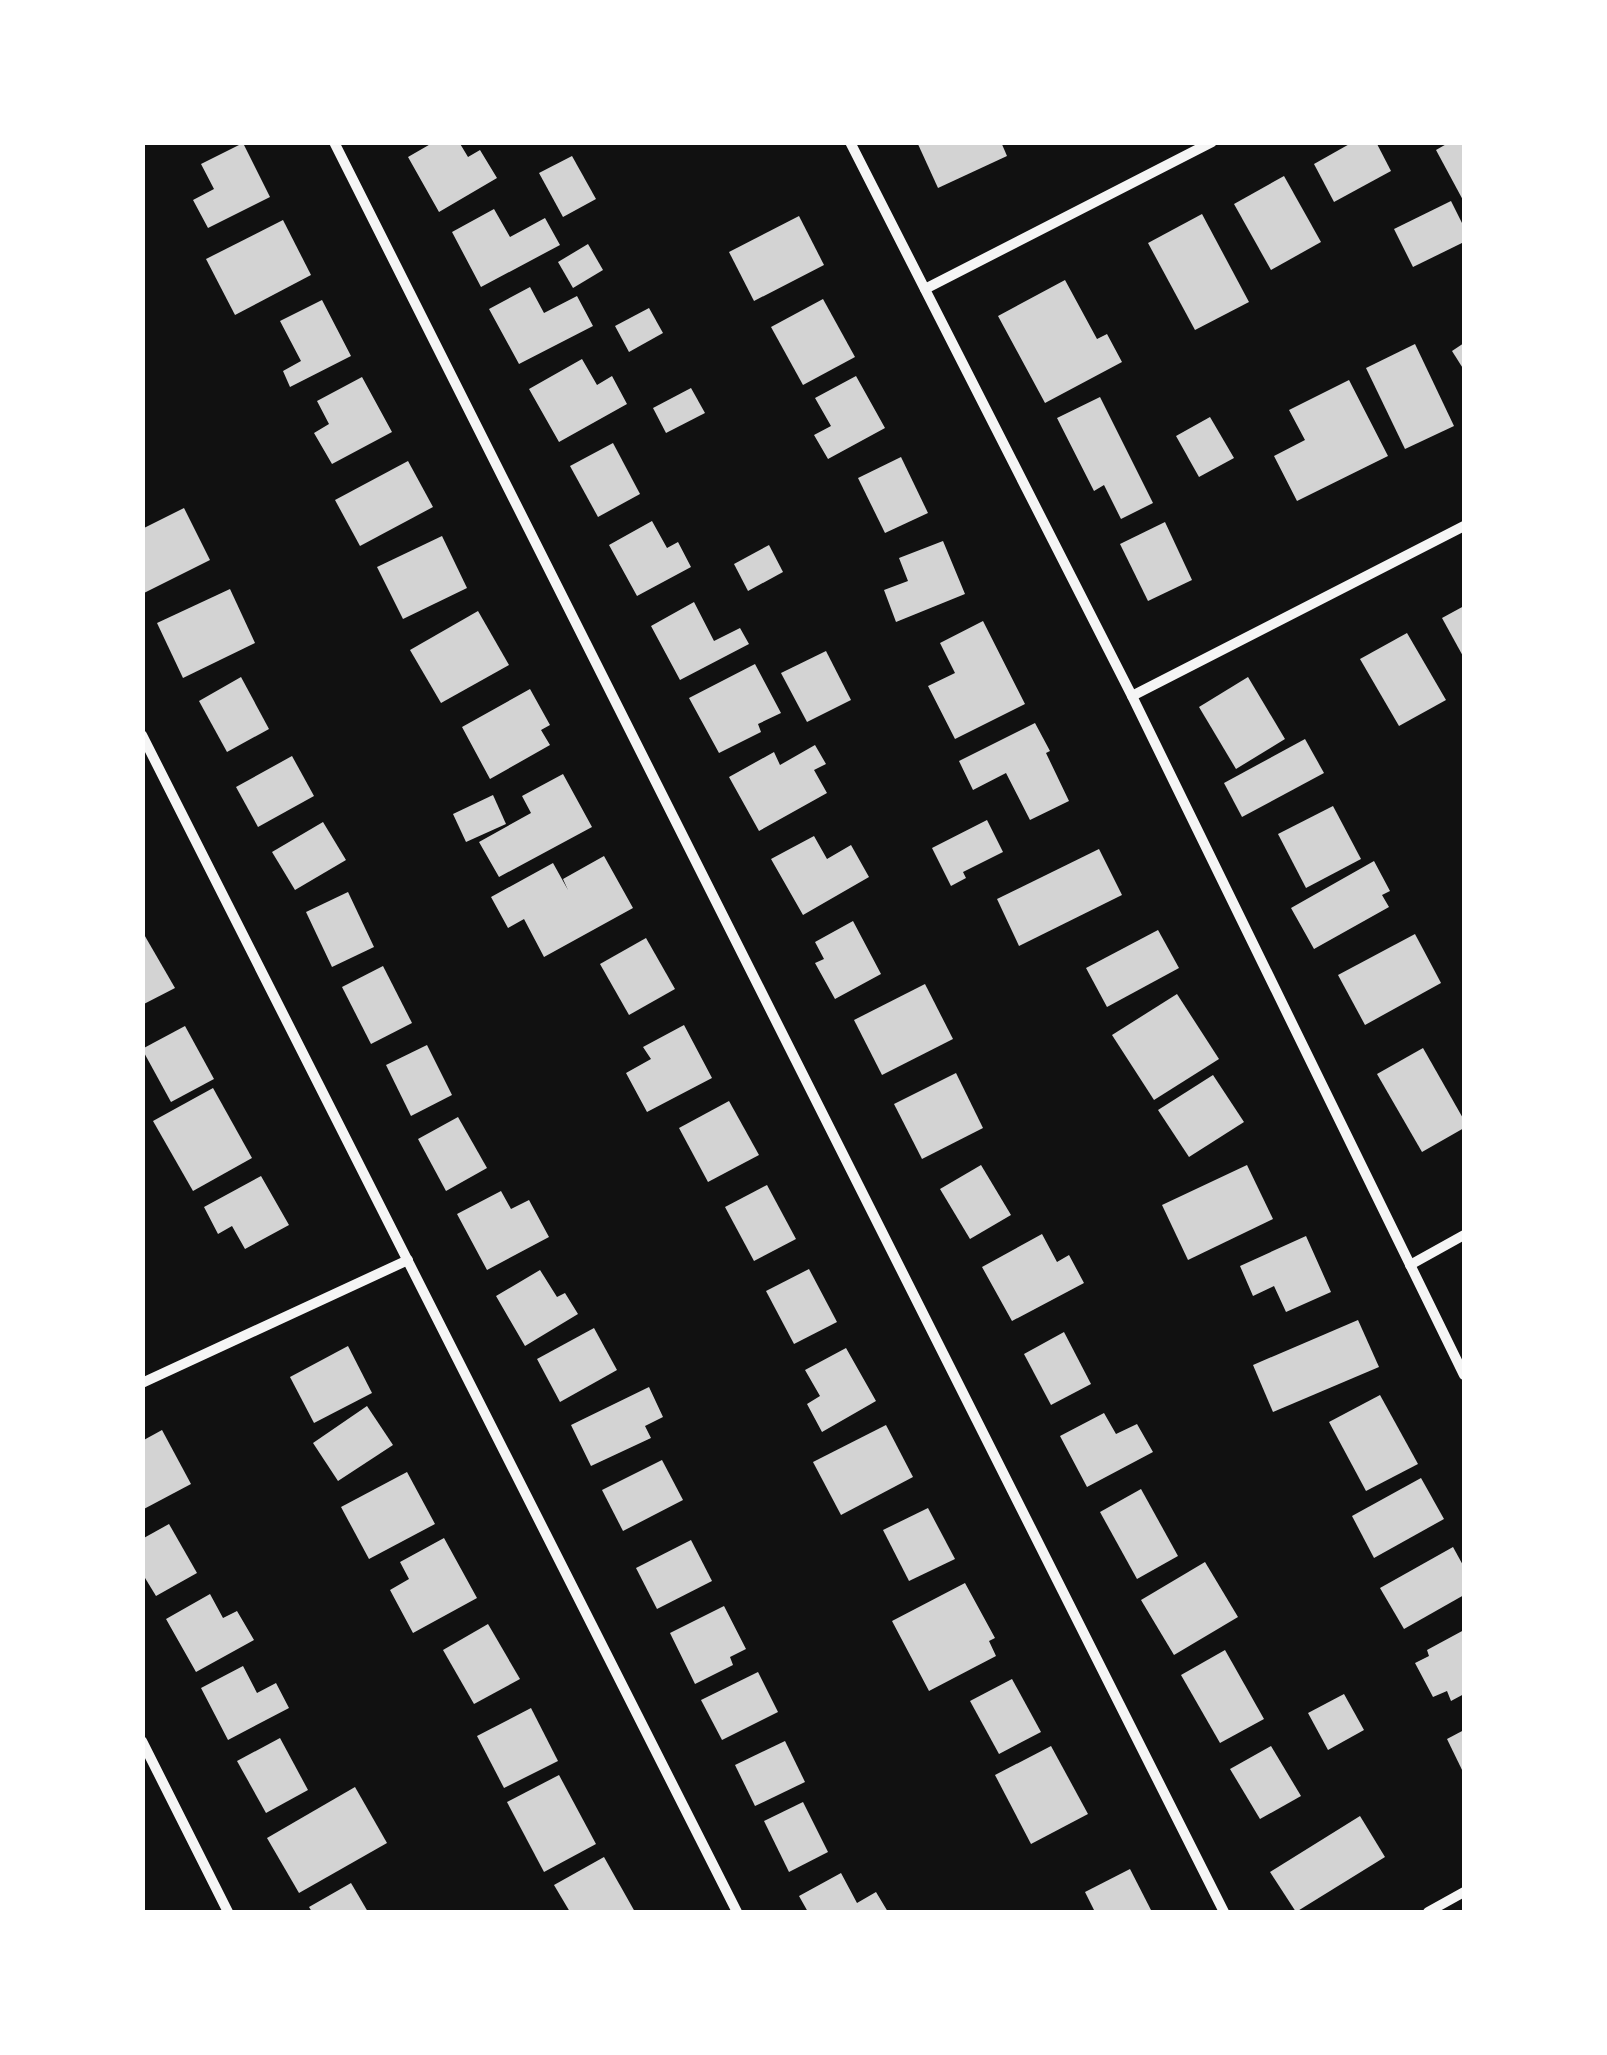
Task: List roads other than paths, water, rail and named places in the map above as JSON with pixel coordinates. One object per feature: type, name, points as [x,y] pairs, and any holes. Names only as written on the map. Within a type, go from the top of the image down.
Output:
[{"type":"street","points":[[334,142],[1224,1912]]},
{"type":"street","points":[[850,142],[1132,696],[1464,1375]]},
{"type":"street","points":[[925,289],[1212,142]]},
{"type":"street","points":[[1132,696],[1464,526]]},
{"type":"street","points":[[142,735],[737,1912]]},
{"type":"street","points":[[1410,1266],[1464,1235]]},
{"type":"street","points":[[142,1383],[408,1260]]},
{"type":"street","points":[[142,1742],[228,1912]]},
{"type":"street","points":[[1428,1912],[1464,1892]]}]
